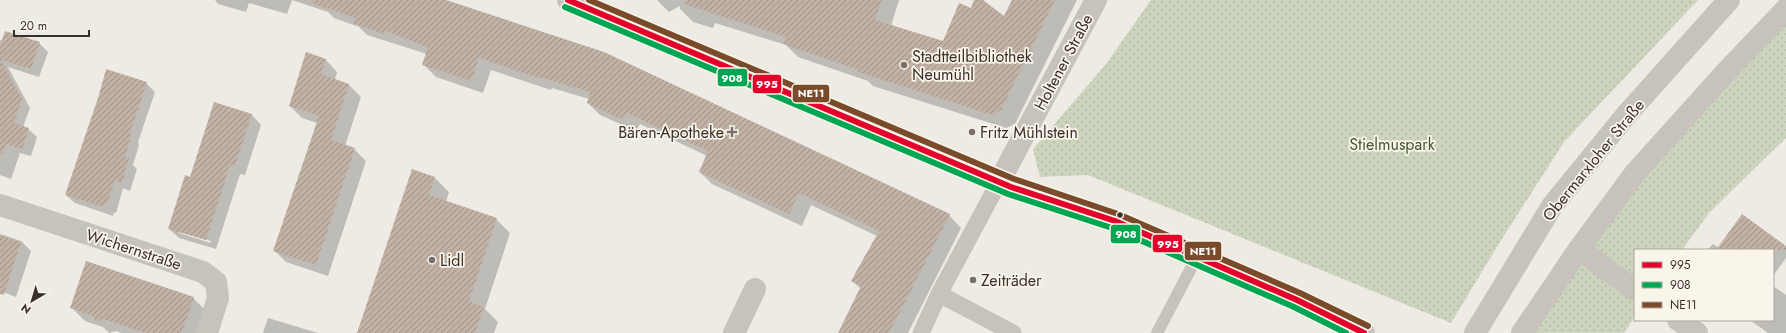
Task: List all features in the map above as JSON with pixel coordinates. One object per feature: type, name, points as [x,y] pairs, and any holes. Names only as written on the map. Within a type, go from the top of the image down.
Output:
[{"type":"street","points":[[569,0],[999,182],[1115,221],[1296,300],[1364,333]]},
{"type":"street","name":"Holtener Straße","points":[[921,333],[939,294],[1096,0]]},
{"type":"street","name":"Obermarxloher Straße","points":[[1475,333],[1552,206],[1628,114],[1729,0]]},
{"type":"street","points":[[1522,333],[1579,249],[1635,173],[1725,72],[1786,9]]},
{"type":"street","name":"Wichernstraße","points":[[0,205],[202,272],[216,282],[218,298],[207,333]]},
{"type":"street","points":[[1579,249],[1634,289]]},
{"type":"street","points":[[734,333],[755,289]]},
{"type":"street","points":[[939,294],[1013,333]]},
{"type":"street","points":[[1679,321],[1697,333]]},
{"type":"lane","points":[[1157,333],[1197,257]]},
{"type":"green space","name":"Stielmuspark","points":[[1151,0],[1698,0],[1564,142],[1498,245],[1451,323],[1088,175],[1040,177],[1033,149],[1106,64]]},
{"type":"green space","points":[[1786,16],[1786,138],[1709,213],[1683,249],[1634,249],[1634,318],[1624,333],[1527,333],[1637,174]]},
{"type":"building","points":[[312,0],[446,0],[604,52],[950,214],[889,333],[838,333],[861,286],[851,281],[879,231],[799,193],[789,214],[699,172],[708,151],[627,113],[623,120],[587,103],[590,92],[539,78],[479,58],[471,81],[422,65],[428,47],[385,31],[384,34],[353,23],[355,18],[311,3]]},
{"type":"building","points":[[685,0],[882,0],[875,20],[943,41],[959,3],[971,8],[974,0],[983,0],[1004,16],[1012,0],[1055,0],[1001,110],[992,115],[858,72],[859,70],[783,44],[786,37],[684,4]]},
{"type":"building","points":[[5,31],[40,42],[31,69],[1,60],[22,99],[14,123],[29,128],[22,149],[6,144],[3,154],[0,153],[0,46]]},
{"type":"building","points":[[306,52],[326,59],[321,74],[349,84],[331,140],[355,148],[316,265],[273,251],[319,116],[289,106]]},
{"type":"building","points":[[106,69],[147,82],[130,133],[131,136],[125,158],[129,159],[122,183],[115,180],[107,204],[105,204],[104,207],[65,195],[99,95]]},
{"type":"building","points":[[214,102],[252,114],[235,166],[230,165],[206,240],[168,229],[185,175],[190,177]]},
{"type":"building","name":"Lidl","points":[[412,169],[435,177],[429,195],[497,218],[469,301],[484,307],[475,333],[357,333]]},
{"type":"building","points":[[1742,214],[1786,246],[1786,250],[1717,249]]},
{"type":"building","points":[[0,235],[21,242],[4,295],[0,294]]},
{"type":"building","points":[[86,261],[194,297],[182,333],[146,333],[103,319],[96,322],[93,316],[70,308]]},
{"type":"transit line","name":"995","points":[[568,0],[1011,187],[1115,221],[1297,300],[1364,333]]},
{"type":"transit line","name":"NE11","points":[[589,0],[1014,179],[1118,214],[1300,293],[1368,326]]},
{"type":"transit line","name":"908","points":[[565,7],[1008,194],[1112,228],[1294,307],[1346,333]]},
{"type":"place","name":"Stadtteilbibliothek Neumühl","points":[[904,65]]},
{"type":"place","name":"Bären-Apotheke","points":[[732,132]]},
{"type":"place","name":"Fritz Mühlstein","points":[[972,132]]},
{"type":"place","name":"Lidl","points":[[432,260]]},
{"type":"place","name":"Zeiträder","points":[[973,280]]}]
